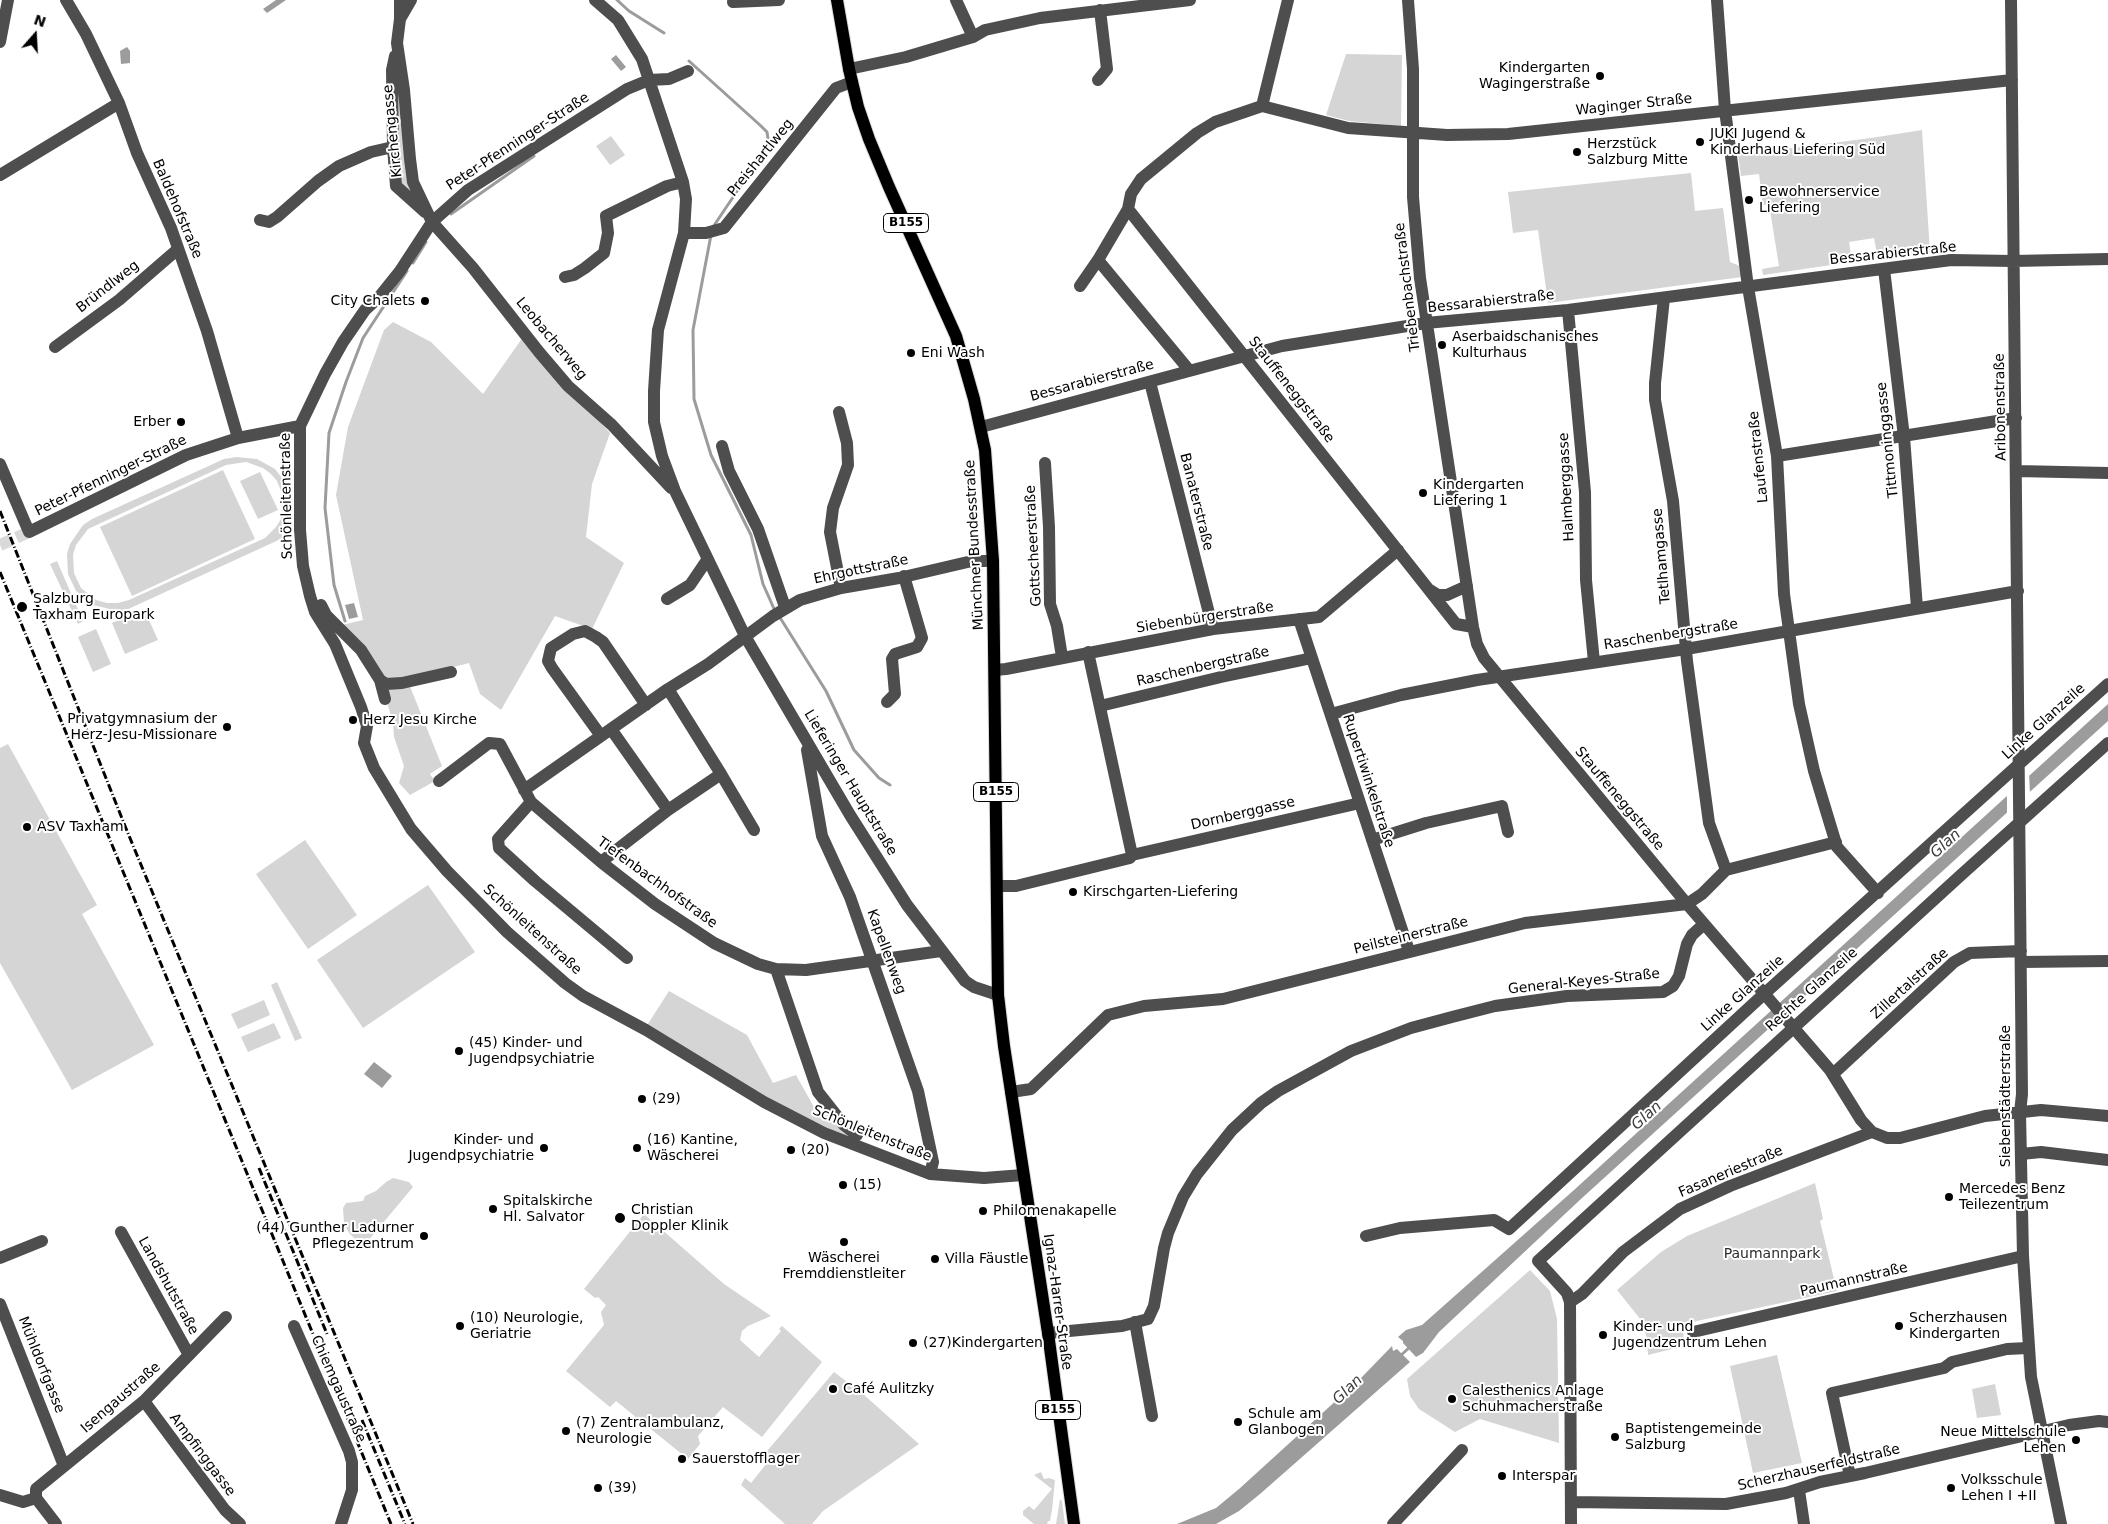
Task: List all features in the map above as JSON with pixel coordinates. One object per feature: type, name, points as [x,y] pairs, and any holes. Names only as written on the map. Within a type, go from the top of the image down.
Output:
[{"type":"main road","name":"Münchner Bundesstraße","points":[[838,0],[849,69],[869,139],[946,312],[965,363],[985,450],[993,561],[998,995]]},
{"type":"main road","name":"Ignaz-Harrer-Straße","points":[[998,995],[1074,1524]]},
{"type":"street","points":[[0,42],[8,0]]},
{"type":"street","name":"Baldehofstraße","points":[[66,0],[86,34],[119,103],[137,153],[171,228],[207,331],[238,438]]},
{"type":"street","name":"Kirchengasse","points":[[400,0],[400,19],[392,70],[393,147],[396,186],[430,218]]},
{"type":"street","name":"Kirchengasse","points":[[400,19],[411,0]]},
{"type":"street","name":"Lieferinger Hauptstraße","points":[[595,0],[618,20],[642,59],[683,182],[686,199],[684,233],[658,330],[654,392],[654,422],[662,456],[675,491],[745,636],[850,815],[902,896],[965,981],[974,987],[998,995]]},
{"type":"street","points":[[733,2],[778,0]]},
{"type":"street","points":[[956,0],[973,37]]},
{"type":"street","points":[[849,69],[906,56],[973,37],[985,30],[1040,18],[1190,0]]},
{"type":"street","points":[[1080,286],[1098,260],[1128,209],[1131,194],[1141,179],[1197,133],[1215,122],[1262,106],[1288,0]]},
{"type":"street","name":"Triebenbachstraße","points":[[1408,0],[1413,69],[1413,197],[1420,278],[1473,627]]},
{"type":"street","name":"Laufenstraße","points":[[1717,0],[1724,110],[1748,287],[1777,456],[1784,594],[1799,704],[1814,771],[1837,847],[1878,893]]},
{"type":"street","name":"Aribonenstraße","points":[[2011,0],[2020,818]]},
{"type":"street","points":[[1098,80],[1107,69],[1100,10]]},
{"type":"street","name":"Kirchengasse","points":[[397,43],[413,182],[430,218]]},
{"type":"street","name":"Peter-Pfenninger-Straße","points":[[0,464],[29,532],[167,464],[207,448],[238,438],[300,426],[344,342],[365,310],[380,296],[400,271],[430,218],[468,190],[627,89],[649,80],[669,79],[688,71]]},
{"type":"street","name":"Waginger Straße","points":[[1262,106],[1348,128],[1447,135],[1508,134],[2012,80]]},
{"type":"street","name":"Preishartlweg","points":[[684,233],[711,232],[724,228],[836,88],[852,82]]},
{"type":"street","points":[[0,175],[119,103]]},
{"type":"street","name":"Kirchengasse","points":[[260,220],[269,222],[277,217],[318,181],[339,166],[371,152],[393,147]]},
{"type":"street","points":[[565,276],[574,275],[604,253],[608,233],[606,216],[667,186],[683,182]]},
{"type":"street","name":"Stauffeneggstraße","points":[[1128,209],[1456,624],[1473,627],[1484,658],[1499,678],[1687,904],[1794,1027]]},
{"type":"street","name":"Leobacherweg","points":[[430,218],[568,386],[612,425],[675,491]]},
{"type":"street","name":"Bründlweg","points":[[55,347],[119,300],[178,249]]},
{"type":"street","name":"Bessarabierstraße","points":[[981,427],[1282,346],[1426,324],[1568,310],[1952,260],[2014,262],[2108,259]]},
{"type":"street","points":[[1098,260],[1189,370]]},
{"type":"street","name":"Tittmoninggasse","points":[[1884,269],[1904,437],[1917,608]]},
{"type":"street","name":"Tetlhamgasse","points":[[1664,298],[1655,383],[1656,400],[1673,501],[1686,649],[1709,823],[1726,870]]},
{"type":"street","name":"Halmberggasse","points":[[1568,310],[1585,492],[1586,580],[1594,662]]},
{"type":"street","name":"Banaterstraße","points":[[1150,382],[1213,629]]},
{"type":"street","points":[[840,412],[847,444],[848,464],[833,508],[830,532],[841,588]]},
{"type":"street","points":[[1777,456],[2016,418]]},
{"type":"street","name":"Schönleitenstraße","points":[[300,426],[300,530],[303,566],[314,612],[335,644],[365,720],[367,726],[364,744],[374,768],[411,829],[447,871],[507,932],[564,983],[583,996],[646,1030],[764,1102],[824,1133],[930,1174],[984,1178],[1023,1175]]},
{"type":"street","points":[[722,446],[729,471],[758,529],[780,611]]},
{"type":"street","name":"Gottscheerstraße","points":[[1045,463],[1049,526],[1050,604],[1057,626],[1062,657]]},
{"type":"street","points":[[2016,471],[2108,473]]},
{"type":"street","name":"Siebenbürgerstraße","points":[[994,670],[1213,629],[1319,617],[1398,550]]},
{"type":"street","points":[[667,599],[690,585],[707,560]]},
{"type":"street","name":"Ehrgottstraße","points":[[524,790],[668,689],[708,664],[780,611],[812,595],[972,562],[993,561]]},
{"type":"street","name":"Schönleitenstraße","points":[[303,566],[326,616],[361,650],[380,680],[385,699]]},
{"type":"street","points":[[887,702],[896,694],[892,659],[895,654],[905,652],[919,645],[922,636],[902,577]]},
{"type":"street","points":[[1430,590],[1438,595],[1447,595],[1467,586]]},
{"type":"street","name":"Raschenbergstraße","points":[[1330,714],[1420,691],[1789,632],[1917,608],[2018,592]]},
{"type":"street","name":"Rupertiwinkelstraße","points":[[1299,619],[1409,951]]},
{"type":"street","points":[[646,705],[603,642],[596,636],[585,631],[573,634],[551,648],[548,661],[668,810]]},
{"type":"street","points":[[1088,652],[1132,855]]},
{"type":"street","name":"Raschenbergstraße","points":[[1100,706],[1221,677],[1312,658]]},
{"type":"street","points":[[380,680],[391,684],[451,672]]},
{"type":"street","name":"Linke Glanzeile","points":[[1366,1236],[1400,1228],[1494,1220],[1509,1229],[1767,997],[1878,893],[2019,768],[2108,684]]},
{"type":"street","points":[[668,689],[754,830]]},
{"type":"street","name":"Kapellenweg","points":[[806,742],[822,836],[850,897],[918,1091],[933,1162],[930,1174]]},
{"type":"street","name":"Tiefenbachhofstraße","points":[[439,781],[489,743],[500,744],[531,802],[601,862],[655,904],[714,943],[750,961],[776,969],[806,970],[873,959],[941,951]]},
{"type":"street","name":"Rechte Glanzeile","points":[[1570,1302],[1567,1293],[1538,1261],[2020,818],[2108,743]]},
{"type":"street","points":[[601,862],[668,810],[721,774]]},
{"type":"street","points":[[531,802],[498,840],[498,848],[627,958]]},
{"type":"street","name":"Dornberggasse","points":[[997,886],[1016,886],[1130,858],[1132,855],[1360,803]]},
{"type":"street","points":[[1372,840],[1426,823],[1502,806],[1508,832]]},
{"type":"street","name":"Siebenstädterstraße","points":[[2020,818],[2022,1094],[2020,1113],[2023,1256],[2028,1348],[2041,1432],[2061,1524]]},
{"type":"street","points":[[1687,904],[1702,894],[1726,870],[1836,842]]},
{"type":"street","name":"Peilsteinerstraße","points":[[1011,1092],[1031,1089],[1102,1021],[1144,1006],[1223,999],[1525,923],[1687,904]]},
{"type":"street","name":"General-Keyes-Straße","points":[[1048,1333],[1122,1326],[1148,1319],[1154,1306],[1164,1248],[1183,1197],[1197,1174],[1232,1130],[1273,1094],[1351,1052],[1420,1025],[1494,1006],[1567,996],[1663,992],[1673,986],[1679,976],[1687,944],[1692,935],[1704,924]]},
{"type":"street","name":"Zillertalstraße","points":[[1833,1074],[1954,962],[1970,953],[2108,961]]},
{"type":"street","points":[[776,969],[818,1092],[844,1126],[857,1135]]},
{"type":"street","points":[[1794,1027],[1833,1074],[1861,1120],[1872,1132],[1887,1138],[1900,1138],[1985,1116],[2041,1110],[2108,1116]]},
{"type":"street","name":"Fasaneriestraße","points":[[1570,1302],[1582,1294],[1623,1252],[1680,1209],[1730,1186],[1872,1132]]},
{"type":"street","points":[[2021,1154],[2041,1152],[2108,1160]]},
{"type":"street","name":"Landshutstraße","points":[[121,1232],[189,1356]]},
{"type":"street","points":[[0,1258],[42,1240]]},
{"type":"street","name":"Paumannstraße","points":[[1693,1332],[2023,1256]]},
{"type":"street","points":[[1570,1302],[1571,1524]]},
{"type":"street","name":"Mühldorfgasse","points":[[0,1304],[64,1466]]},
{"type":"street","name":"Isengaustraße","points":[[36,1498],[36,1489],[144,1402],[226,1317]]},
{"type":"street","points":[[1135,1322],[1152,1416]]},
{"type":"street","name":"Chiemgaustraße","points":[[294,1326],[349,1450],[352,1462],[352,1490],[341,1524]]},
{"type":"street","points":[[1850,1476],[1832,1393],[1944,1368],[1952,1362],[2007,1349],[2028,1348]]},
{"type":"street","name":"Ampfinggasse","points":[[144,1402],[225,1510],[240,1524]]},
{"type":"street","name":"Scherzhauserfeldstraße","points":[[1571,1502],[1726,1504],[1799,1490],[1820,1482],[2085,1422],[2108,1422]]},
{"type":"street","points":[[1393,1524],[1462,1450]]},
{"type":"street","points":[[1799,1490],[1804,1524]]},
{"type":"street","points":[[0,1495],[23,1502],[36,1498],[56,1524]]},
{"type":"green space","points":[[1346,54],[1402,55],[1401,126],[1349,121],[1326,115]]},
{"type":"green space","points":[[399,87],[421,207],[401,184],[398,161]]},
{"type":"green space","points":[[1922,130],[1930,252],[1878,259],[1874,238],[1849,242],[1852,262],[1763,275],[1762,269],[1779,266],[1769,204],[1763,205],[1759,174],[1741,176],[1738,155]]},
{"type":"green space","points":[[611,136],[625,155],[610,165],[596,146]]},
{"type":"green space","points":[[1691,173],[1695,211],[1723,208],[1730,262],[1740,266],[1742,277],[1548,303],[1538,230],[1513,233],[1508,192]]},
{"type":"green space","points":[[393,322],[431,342],[483,394],[523,337],[610,433],[592,484],[586,537],[624,563],[592,629],[555,616],[501,710],[480,694],[469,663],[407,679],[442,766],[430,774],[435,781],[410,795],[399,783],[404,766],[394,737],[393,723],[386,699],[342,625],[363,620],[336,495],[348,427],[384,330]]},
{"type":"green space","points":[[236,457],[257,459],[275,469],[282,478],[286,486],[289,504],[286,521],[280,531],[283,538],[113,616],[110,609],[93,605],[76,591],[68,574],[67,554],[70,544],[83,525],[92,519],[224,459]],"holes":[[[246,462],[263,468],[277,481],[283,496],[281,519],[265,538],[129,600],[118,603],[96,600],[81,588],[74,573],[73,555],[76,545],[88,529],[226,465]]]},
{"type":"green space","points":[[223,470],[255,539],[132,596],[100,527]]},
{"type":"green space","points":[[260,472],[278,510],[258,519],[240,481]]},
{"type":"green space","points":[[57,561],[83,621],[78,624],[50,564]]},
{"type":"green space","points":[[144,609],[158,640],[125,654],[112,623]]},
{"type":"green space","points":[[96,629],[111,664],[93,672],[78,637]]},
{"type":"green space","points":[[8,744],[97,905],[82,914],[154,1045],[72,1090],[0,963],[0,748]]},
{"type":"green space","points":[[305,840],[357,915],[308,949],[256,874]]},
{"type":"green space","points":[[428,885],[475,952],[363,1028],[317,960]]},
{"type":"green space","points":[[277,982],[302,1038],[295,1041],[271,985]]},
{"type":"green space","points":[[669,991],[747,1035],[773,1083],[796,1075],[819,1116],[831,1115],[861,1145],[811,1123],[646,1027]]},
{"type":"green space","points":[[264,1000],[270,1015],[238,1029],[231,1014]]},
{"type":"green space","points":[[274,1023],[281,1038],[248,1052],[241,1037]]},
{"type":"green space","points":[[393,1178],[409,1182],[413,1187],[367,1242],[357,1241],[349,1233],[344,1223],[343,1208],[346,1203],[363,1201],[365,1196],[376,1191]]},
{"type":"green space","name":"Paumannpark","points":[[1815,1183],[1823,1219],[1820,1221],[1837,1291],[1683,1324],[1684,1346],[1648,1355],[1647,1338],[1641,1320],[1617,1290],[1661,1252],[1687,1236]]},
{"type":"green space","points":[[644,1214],[724,1284],[771,1316],[748,1326],[742,1331],[740,1340],[759,1357],[781,1331],[779,1329],[782,1326],[822,1362],[762,1437],[723,1407],[698,1436],[700,1444],[688,1459],[616,1401],[610,1407],[566,1371],[604,1325],[601,1312],[606,1305],[598,1297],[595,1298],[584,1289]]},
{"type":"green space","points":[[1530,1270],[1550,1291],[1557,1319],[1559,1443],[1480,1419],[1455,1432],[1419,1409],[1410,1396],[1407,1379]]},
{"type":"green space","points":[[1777,1355],[1802,1463],[1753,1473],[1730,1366]]},
{"type":"green space","points":[[834,1372],[863,1394],[919,1444],[823,1511],[812,1524],[785,1524],[741,1485],[745,1478],[751,1483],[767,1463],[762,1457]]},
{"type":"green space","points":[[1995,1384],[2001,1415],[1977,1418],[1972,1389]]},
{"type":"green space","points":[[1041,1472],[1044,1479],[1055,1480],[1052,1510],[1050,1521],[1047,1524],[1034,1524],[1023,1515],[1023,1511],[1029,1506],[1034,1510],[1052,1489],[1034,1475]]},
{"type":"green space","points":[[1060,1499],[1062,1501],[1065,1524],[1056,1524]]},
{"type":"water","points":[[276,0],[286,0],[267,13],[263,9]]},
{"type":"water","points":[[127,47],[130,51],[130,63],[121,64],[120,51]]},
{"type":"water","points":[[616,55],[626,67],[621,71],[611,59]]},
{"type":"water","points":[[354,603],[358,617],[349,619],[345,605]]},
{"type":"water","points":[[2108,704],[2108,721],[1582,1198],[1439,1332],[1423,1353],[1416,1357],[1403,1343],[1398,1337],[1406,1330],[1422,1325],[1574,1190]]},
{"type":"water","points":[[374,1062],[392,1076],[382,1088],[364,1074]]},
{"type":"water","points":[[1392,1346],[1393,1351],[1397,1349],[1410,1362],[1260,1494],[1239,1511],[1216,1524],[1177,1524],[1216,1508],[1239,1489],[1362,1377]]},
{"type":"pier","points":[[2029,772],[2030,795],[2007,816],[2007,792]]},
{"type":"waterway","points":[[617,0],[629,11],[664,33]]},
{"type":"waterway","points":[[689,61],[767,132],[768,139],[764,151],[713,227]]},
{"type":"waterway","points":[[451,214],[534,156]]},
{"type":"waterway","points":[[711,235],[693,330],[694,399],[711,455],[751,535],[763,584],[775,611]]},
{"type":"waterway","points":[[413,263],[426,242]]},
{"type":"waterway","points":[[345,621],[334,585],[325,508],[329,433],[363,338],[407,271]]},
{"type":"waterway","points":[[779,616],[826,691],[854,750],[879,778],[890,785]]},
{"type":"waterway","name":"Glan","points":[[1399,1357],[1411,1346]]},
{"type":"tunnel","points":[[0,545],[29,532]]},
{"type":"railway","points":[[0,511],[125,826],[413,1524]]},
{"type":"railway","points":[[0,572],[391,1524]]},
{"type":"railway","points":[[259,1168],[327,1334]]},
{"type":"railway","points":[[362,1420],[405,1524]]},
{"type":"place","name":"Kindergarten Wagingerstraße","points":[[1600,76]]},
{"type":"place","name":"JUKI Jugend & Kinderhaus Liefering Süd","points":[[1700,142]]},
{"type":"place","name":"Herzstück Salzburg Mitte","points":[[1577,152]]},
{"type":"place","name":"Bewohnerservice Liefering","points":[[1749,200]]},
{"type":"place","name":"City Chalets","points":[[425,301]]},
{"type":"place","name":"Aserbaidschanisches Kulturhaus","points":[[1442,345]]},
{"type":"place","name":"Eni Wash","points":[[911,353]]},
{"type":"place","name":"Erber","points":[[181,422]]},
{"type":"place","name":"Kindergarten Liefering 1","points":[[1423,493]]},
{"type":"place","name":"Salzburg Taxham Europark","points":[[22,607]]},
{"type":"place","name":"Herz Jesu Kirche","points":[[353,720]]},
{"type":"place","name":"Privatgymnasium der Herz-Jesu-Missionare","points":[[227,727]]},
{"type":"place","name":"ASV Taxham","points":[[27,827]]},
{"type":"place","name":"Kirschgarten-Liefering","points":[[1073,892]]},
{"type":"place","name":"(45) Kinder- und Jugendpsychiatrie","points":[[459,1051]]},
{"type":"place","name":"(29)","points":[[642,1099]]},
{"type":"place","name":"Kinder- und Jugendpsychiatrie","points":[[544,1148]]},
{"type":"place","name":"(16) Kantine, Wäscherei","points":[[637,1148]]},
{"type":"place","name":"(20)","points":[[791,1150]]},
{"type":"place","name":"(15)","points":[[843,1185]]},
{"type":"place","name":"Mercedes Benz Teilezentrum","points":[[1949,1197]]},
{"type":"place","name":"Spitalskirche Hl. Salvator","points":[[493,1209]]},
{"type":"place","name":"Philomenakapelle","points":[[983,1211]]},
{"type":"place","name":"Christian Doppler Klinik","points":[[620,1218]]},
{"type":"place","name":"(44) Gunther Ladurner Pflegezentrum","points":[[424,1236]]},
{"type":"place","name":"Wäscherei Fremddienstleiter","points":[[844,1242]]},
{"type":"place","name":"Villa Fäustle","points":[[935,1259]]},
{"type":"place","name":"(10) Neurologie, Geriatrie","points":[[460,1326]]},
{"type":"place","name":"Scherzhausen Kindergarten","points":[[1899,1326]]},
{"type":"place","name":"Kinder- und Jugendzentrum Lehen","points":[[1603,1335]]},
{"type":"place","name":"(27)Kindergarten","points":[[913,1343]]},
{"type":"place","name":"Café Aulitzky","points":[[833,1389]]},
{"type":"place","name":"Calesthenics Anlage Schuhmacherstraße","points":[[1452,1399]]},
{"type":"place","name":"Schule am Glanbogen","points":[[1238,1422]]},
{"type":"place","name":"(7) Zentralambulanz, Neurologie","points":[[566,1431]]},
{"type":"place","name":"Baptistengemeinde Salzburg","points":[[1615,1437]]},
{"type":"place","name":"Neue Mittelschule Lehen","points":[[2076,1440]]},
{"type":"place","name":"Sauerstofflager","points":[[682,1459]]},
{"type":"place","name":"Interspar","points":[[1502,1476]]},
{"type":"place","name":"(39)","points":[[598,1488]]},
{"type":"place","name":"Volksschule Lehen I +II","points":[[1951,1488]]}]
